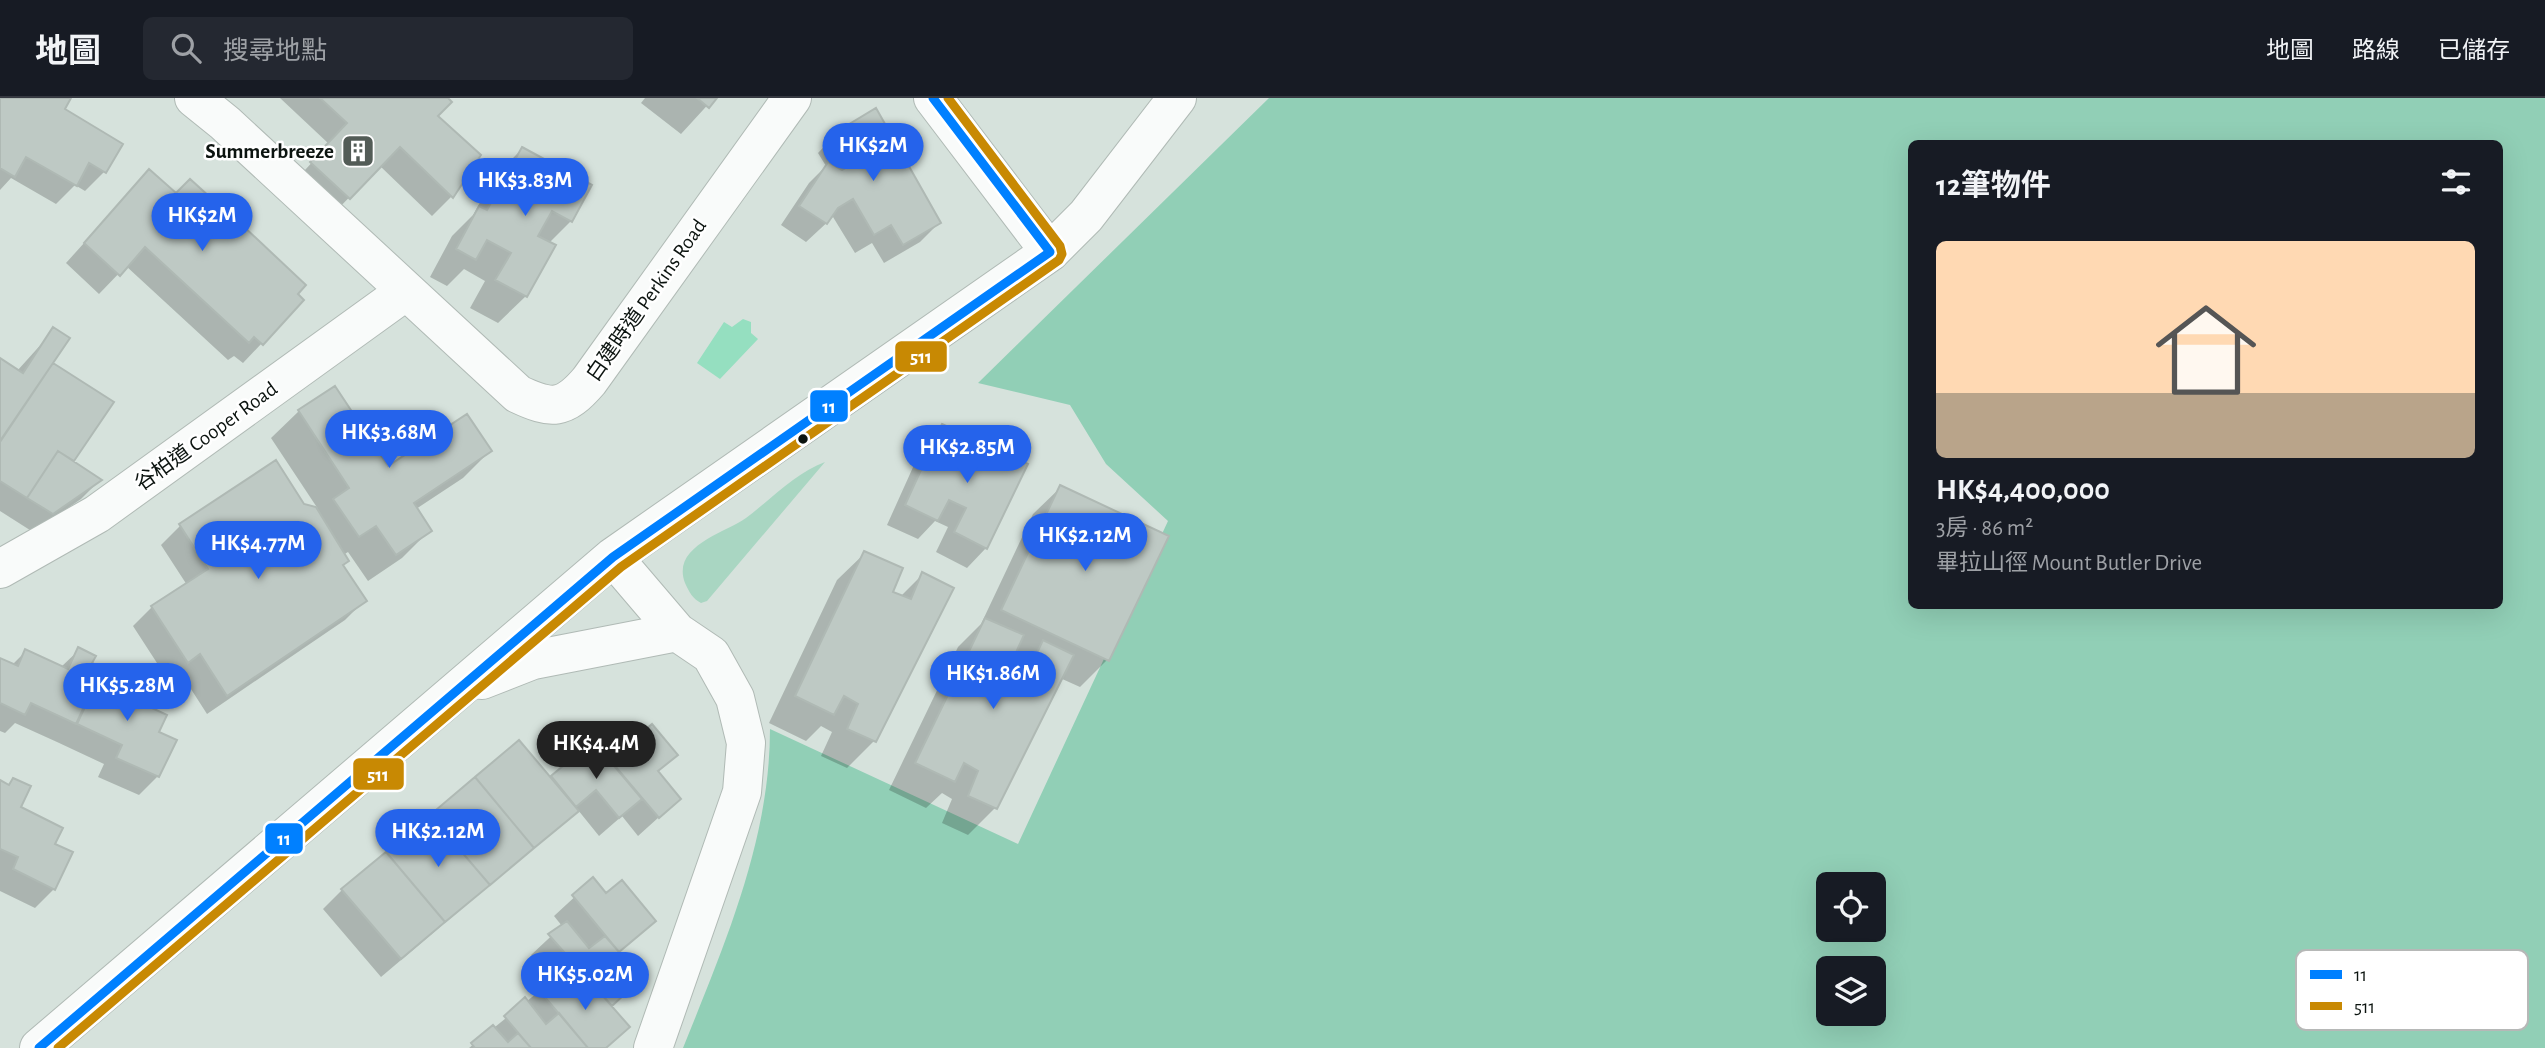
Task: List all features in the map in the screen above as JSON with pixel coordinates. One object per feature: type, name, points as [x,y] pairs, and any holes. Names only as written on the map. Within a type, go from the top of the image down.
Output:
[{"type":"street","name":"白建時道 Perkins Road","points":[[194,98],[225,123],[518,394],[542,405],[556,405],[574,399],[792,98]]},
{"type":"street","points":[[933,98],[1050,252]]},
{"type":"street","points":[[38,1048],[613,556],[1050,252],[1086,216],[1177,98]]},
{"type":"street","name":"谷柏道 Cooper Road","points":[[0,569],[97,514],[406,291]]},
{"type":"street","points":[[613,556],[677,632],[712,655],[725,676],[743,721],[746,766],[742,792],[653,1048]]},
{"type":"street","points":[[456,691],[533,660],[677,632]]},
{"type":"shaded area","points":[[1269,98],[2545,98],[2545,1048],[683,1048],[729,932],[753,852],[768,771],[770,729],[1018,844],[1168,521],[1106,464],[1070,405],[978,383]]},
{"type":"shaded area","points":[[743,319],[751,322],[751,333],[758,339],[720,379],[697,363],[724,322],[732,327]]},
{"type":"shaded area","points":[[825,462],[707,601],[701,603],[696,599],[685,583],[683,570],[686,559],[693,550],[702,542],[746,518],[794,479]]},
{"type":"building","points":[[0,98],[71,98],[65,109],[123,144],[106,173],[89,163],[77,186],[26,157],[15,177],[0,168]]},
{"type":"building","name":"Summerbreeze","points":[[320,98],[448,98],[452,102],[438,116],[481,155],[453,198],[400,147],[350,199],[310,162],[347,123]]},
{"type":"building","points":[[697,98],[717,98],[709,108]]},
{"type":"building","points":[[876,108],[941,223],[903,245],[891,225],[874,235],[853,199],[838,208],[827,224],[799,206],[828,162],[842,170],[854,163],[836,132]]},
{"type":"building","points":[[522,147],[592,185],[572,222],[552,211],[538,236],[556,245],[527,297],[495,280],[511,253],[487,240],[476,260],[456,249],[479,206],[487,210]]},
{"type":"building","points":[[149,169],[176,193],[190,179],[211,198],[239,200],[241,224],[306,285],[298,294],[304,300],[263,345],[254,337],[249,343],[145,247],[120,276],[84,243]]},
{"type":"building","points":[[53,327],[70,338],[0,441],[0,358],[23,373]]},
{"type":"building","points":[[53,363],[114,402],[74,461],[58,451],[27,498],[0,481],[0,442]]},
{"type":"building","points":[[335,386],[388,466],[467,414],[492,451],[414,503],[432,531],[396,555],[376,526],[359,537],[333,499],[349,488],[298,410]]},
{"type":"building","points":[[942,424],[978,441],[970,459],[982,464],[990,446],[1028,464],[987,549],[954,532],[966,508],[949,500],[938,521],[905,505]]},
{"type":"building","points":[[58,451],[102,480],[53,514],[27,498]]},
{"type":"building","points":[[276,460],[304,504],[316,507],[349,561],[343,565],[367,601],[227,696],[200,654],[188,663],[151,606],[208,569],[179,524]]},
{"type":"building","points":[[1060,485],[1169,536],[1109,661],[1001,610]]},
{"type":"building","points":[[864,551],[903,568],[893,592],[911,599],[922,572],[954,588],[876,742],[847,729],[858,704],[844,696],[834,715],[795,696]]},
{"type":"building","points":[[985,618],[1024,635],[1013,659],[1031,666],[1043,640],[1074,655],[997,809],[968,796],[978,771],[964,763],[955,782],[915,763]]},
{"type":"building","points":[[78,647],[96,656],[92,663],[102,668],[76,724],[31,703],[25,715],[0,703],[0,658],[18,666],[25,649],[68,669]]},
{"type":"building","points":[[117,665],[135,673],[124,695],[167,715],[159,732],[177,740],[159,777],[116,758],[122,745],[77,724],[103,668],[113,673]]},
{"type":"building","points":[[652,724],[678,755],[658,771],[681,799],[659,818],[610,760]]},
{"type":"building","points":[[519,740],[579,811],[534,848],[475,777]]},
{"type":"building","points":[[593,741],[642,799],[619,818],[596,790],[576,807],[551,776]]},
{"type":"building","points":[[475,777],[534,848],[490,885],[430,815]]},
{"type":"building","points":[[13,778],[31,786],[21,807],[63,828],[55,844],[73,852],[55,890],[13,869],[18,857],[0,849],[0,780],[9,785]]},
{"type":"building","points":[[430,815],[490,885],[445,922],[386,852]]},
{"type":"building","points":[[386,852],[445,922],[401,959],[341,889]]},
{"type":"building","points":[[593,877],[606,893],[622,880],[656,921],[619,952],[572,895]]},
{"type":"building","points":[[567,921],[589,948],[605,936],[642,978],[612,1006],[548,934]]},
{"type":"building","points":[[557,974],[572,991],[587,978],[630,1027],[606,1048],[588,1048],[538,989]]},
{"type":"building","points":[[525,997],[546,1024],[559,1013],[588,1048],[531,1048],[504,1016]]},
{"type":"building","points":[[493,1025],[508,1042],[518,1033],[531,1048],[475,1048],[471,1043]]},
{"type":"transit line","name":"11","points":[[933,98],[1050,252]]},
{"type":"transit line","name":"511","points":[[58,1048],[621,567],[1059,260],[1062,254],[1060,246],[948,98]]},
{"type":"transit line","name":"11","points":[[39,1048],[613,557],[1050,252]]},
{"type":"place","name":"Summerbreeze","points":[[358,151]]}]
